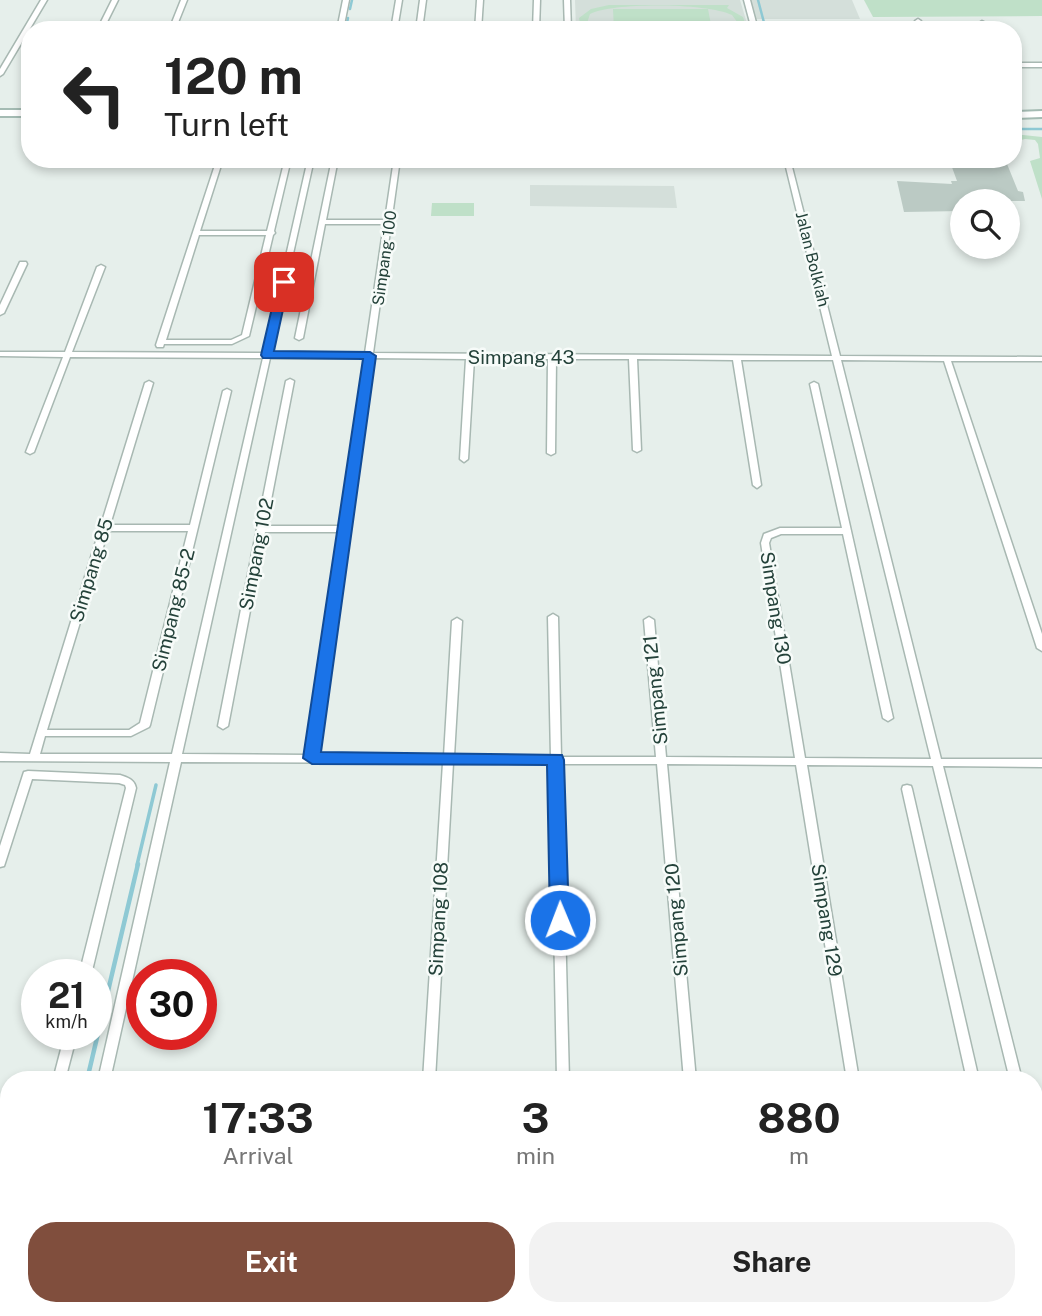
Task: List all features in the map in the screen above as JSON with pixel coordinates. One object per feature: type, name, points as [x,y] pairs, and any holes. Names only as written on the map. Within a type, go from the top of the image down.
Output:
[{"type":"main road","points":[[0,113],[21,113]]},
{"type":"main road","points":[[1022,115],[1042,114]]},
{"type":"street","points":[[31,21],[44,0]]},
{"type":"street","points":[[104,21],[114,0]]},
{"type":"street","points":[[176,21],[184,0]]},
{"type":"street","points":[[342,21],[346,0]]},
{"type":"street","points":[[396,21],[399,0]]},
{"type":"street","points":[[420,21],[423,0]]},
{"type":"street","points":[[479,21],[480,0]]},
{"type":"street","points":[[536,21],[537,0]]},
{"type":"street","points":[[567,0],[568,21]]},
{"type":"street","points":[[747,0],[753,21]]},
{"type":"street","points":[[0,74],[20,39]]},
{"type":"street","points":[[1022,65],[1042,65]]},
{"type":"street","points":[[158,355],[217,168]]},
{"type":"street","points":[[162,342],[232,342],[243,339],[248,329],[286,168]]},
{"type":"street","points":[[106,1071],[309,168]]},
{"type":"street","points":[[299,338],[333,168]]},
{"type":"street","name":"Simpang 100","points":[[370,356],[396,168]]},
{"type":"street","name":"Jalan Bolkiah","points":[[790,168],[1014,1071]]},
{"type":"street","points":[[323,222],[389,222]]},
{"type":"street","points":[[197,233],[272,233]]},
{"type":"street","points":[[0,313],[23,264]]},
{"type":"street","points":[[30,452],[102,267]]},
{"type":"street","name":"Simpang 43","points":[[0,354],[1042,359]]},
{"type":"street","points":[[312,758],[370,356]]},
{"type":"street","points":[[464,459],[470,356]]},
{"type":"street","points":[[551,453],[552,357]]},
{"type":"street","points":[[633,357],[637,450]]},
{"type":"street","points":[[737,358],[757,485]]},
{"type":"street","points":[[947,359],[1042,648]]},
{"type":"street","name":"Simpang 102","points":[[223,726],[290,381]]},
{"type":"street","name":"Simpang 85","points":[[34,757],[149,383]]},
{"type":"street","points":[[814,384],[888,718]]},
{"type":"street","name":"Simpang 85-2","points":[[41,733],[131,733],[143,728],[227,391]]},
{"type":"street","points":[[104,528],[193,528]]},
{"type":"street","points":[[261,529],[344,529]]},
{"type":"street","name":"Simpang 130","points":[[800,761],[765,539],[780,531],[846,531]]},
{"type":"street","points":[[553,617],[563,1071]]},
{"type":"street","name":"Simpang 121","points":[[649,620],[662,760]]},
{"type":"street","name":"Simpang 108","points":[[430,1071],[457,621]]},
{"type":"street","points":[[0,757],[1042,763]]},
{"type":"street","name":"Simpang 120","points":[[662,760],[689,1071]]},
{"type":"street","name":"Simpang 129","points":[[800,761],[852,1071]]},
{"type":"street","points":[[0,863],[28,775],[124,780],[131,785],[89,959]]},
{"type":"street","points":[[907,789],[971,1071]]},
{"type":"street","points":[[61,1071],[67,1050]]},
{"type":"shaded area","points":[[575,0],[740,0],[746,21],[576,21]]},
{"type":"shaded area","points":[[750,0],[852,0],[860,19],[755,19]]},
{"type":"shaded area","points":[[530,185],[674,186],[677,208],[530,206]]},
{"type":"green space","points":[[864,0],[1042,0],[1042,16],[873,17]]},
{"type":"green space","points":[[609,5],[729,5],[727,8],[743,17],[744,21],[736,21],[732,15],[703,8],[639,6],[602,10],[590,14],[588,21],[580,21],[579,18],[591,9]]},
{"type":"green space","points":[[613,9],[708,9],[710,21],[614,21]]},
{"type":"green space","points":[[1022,135],[1042,137],[1042,199],[1030,161],[1040,158],[1038,144],[1035,140],[1022,140]]},
{"type":"green space","points":[[432,203],[474,203],[474,216],[431,216]]},
{"type":"building","points":[[952,168],[1009,168],[1017,189],[950,189],[950,211],[904,212],[897,181],[952,184],[951,181],[957,181]]},
{"type":"building","points":[[1020,191],[1023,192],[1025,201],[1020,201]]},
{"type":"waterway","points":[[350,9],[352,0]]},
{"type":"waterway","points":[[758,0],[764,21]]},
{"type":"waterway","points":[[1022,129],[1042,129]]},
{"type":"waterway","points":[[137,865],[156,785]]},
{"type":"waterway","points":[[89,1071],[138,864]]},
{"type":"route","points":[[284,282],[267,355],[370,356],[312,758],[556,760],[560,920]]}]
